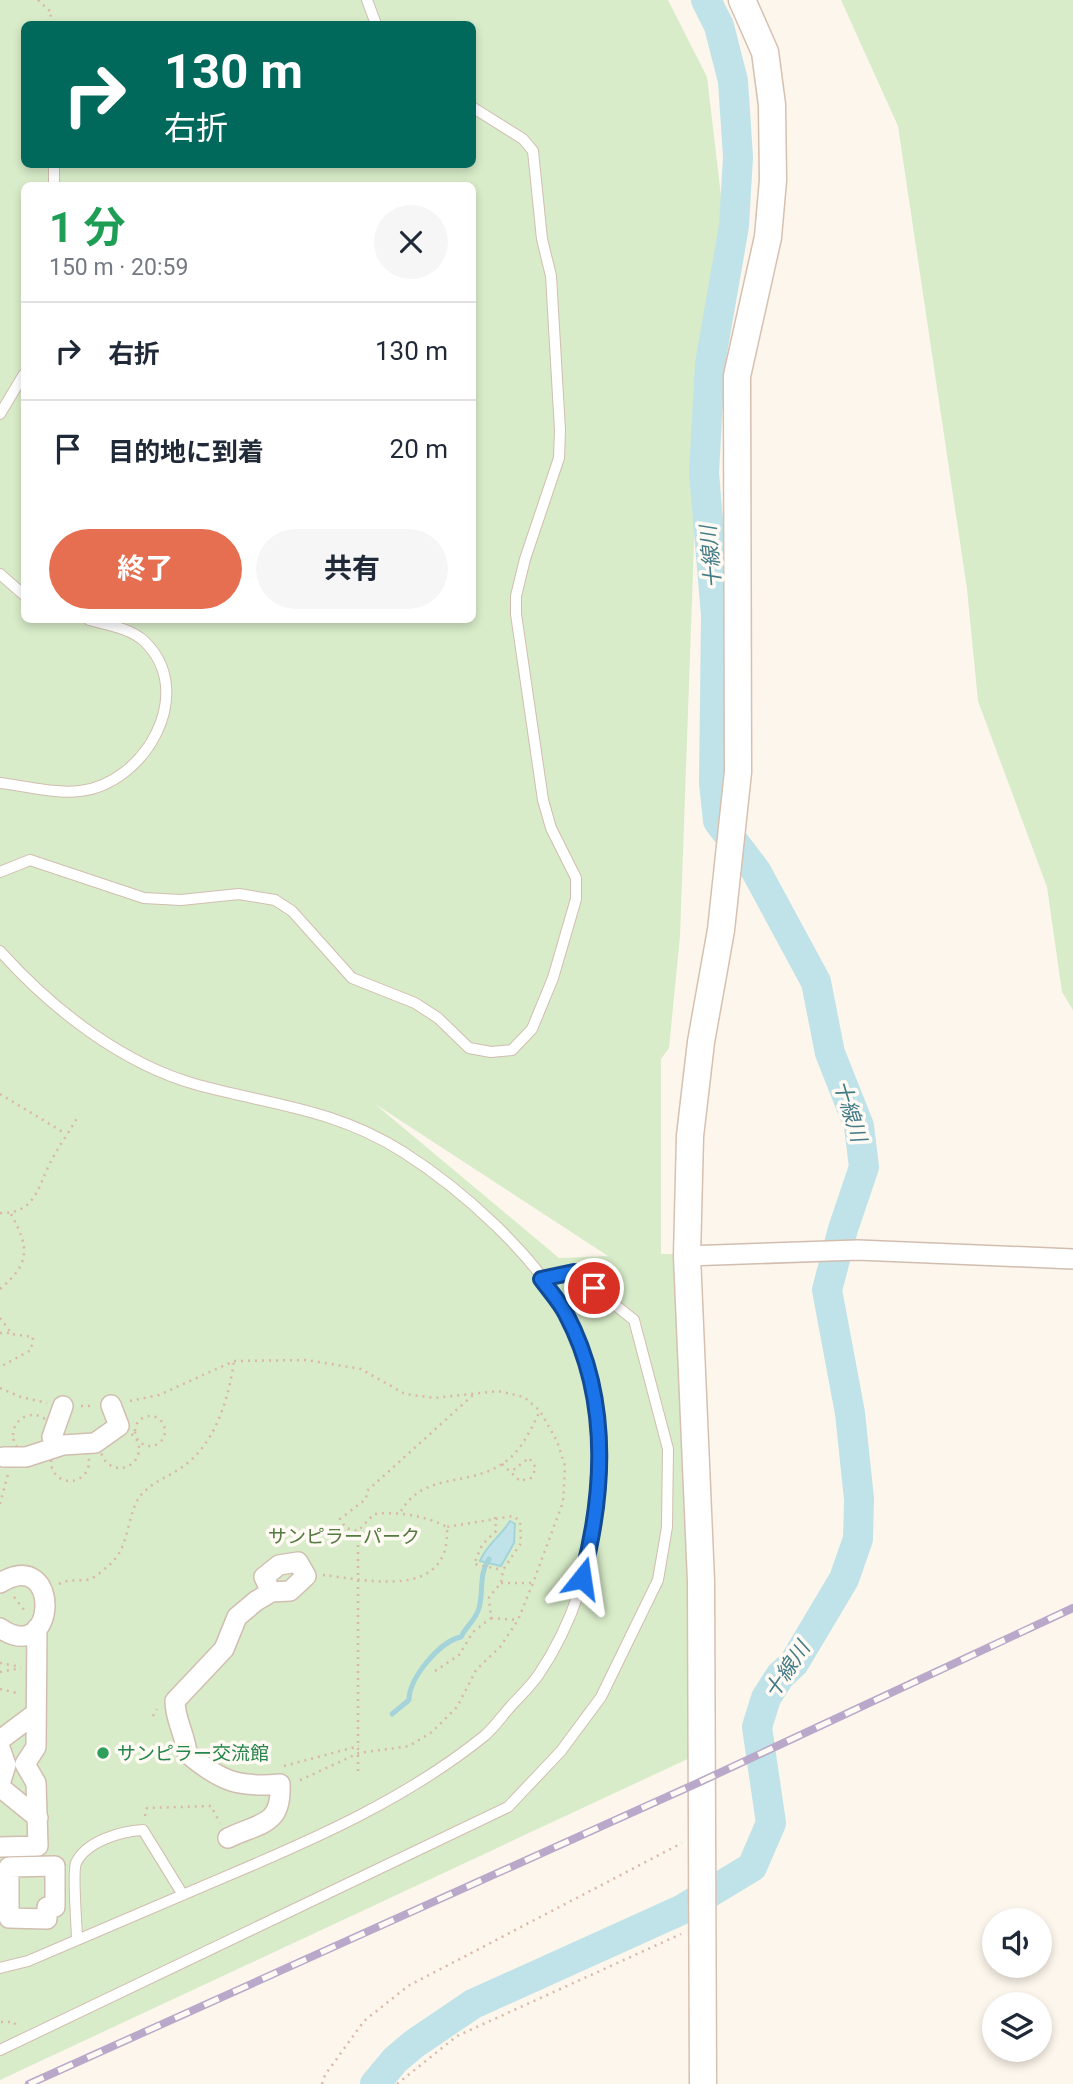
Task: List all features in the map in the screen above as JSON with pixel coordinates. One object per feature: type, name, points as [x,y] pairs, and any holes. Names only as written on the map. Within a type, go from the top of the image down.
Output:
[{"type":"street","points":[[703,2084],[701,1581],[687,1256],[690,1136],[701,1042],[721,930],[733,831],[738,759],[737,376],[768,237],[773,180],[772,105],[765,52],[742,0]]},
{"type":"street","points":[[687,1256],[858,1250],[1073,1259]]},
{"type":"street","points":[[4,1457],[37,1454],[63,1444],[95,1443],[119,1426],[111,1405]]},
{"type":"street","points":[[52,1437],[63,1406]]},
{"type":"street","points":[[228,1838],[274,1817],[281,1804],[280,1784],[247,1787],[202,1766],[187,1754],[185,1733],[175,1717],[175,1701],[224,1649],[237,1618],[271,1592],[290,1591],[306,1576],[298,1562],[279,1565],[264,1577],[271,1592]]},
{"type":"street","points":[[0,1847],[38,1846],[36,1783],[24,1764],[36,1747],[37,1628],[47,1612],[44,1593],[39,1585],[21,1576],[1,1582]]},
{"type":"street","points":[[0,1629],[20,1635],[37,1628]]},
{"type":"street","points":[[0,1740],[36,1713]]},
{"type":"street","points":[[0,1748],[6,1765],[0,1785],[38,1818]]},
{"type":"lane","points":[[367,0],[375,21]]},
{"type":"lane","points":[[0,872],[30,860],[144,898],[181,900],[259,895],[275,900],[292,911],[352,978],[415,1003],[439,1018],[469,1048],[491,1052],[512,1050],[532,1029],[554,978],[576,899],[576,877],[551,828],[543,800],[516,614],[516,596],[525,559],[559,458],[560,430],[552,290],[542,239],[533,150],[523,139],[476,110]]},
{"type":"lane","points":[[0,414],[21,379]]},
{"type":"lane","points":[[0,574],[21,592]]},
{"type":"lane","points":[[0,783],[81,791],[108,782],[129,770],[149,748],[161,725],[166,699],[157,657],[143,640],[100,623]]},
{"type":"lane","points":[[0,951],[22,975],[82,1025],[149,1068],[197,1084],[330,1115],[401,1150],[464,1196],[522,1253],[566,1314],[593,1384],[601,1455],[595,1526],[575,1604],[539,1674],[487,1734],[414,1785],[315,1838],[28,1961],[0,1968]]},
{"type":"lane","points":[[0,2050],[508,1807],[561,1751],[601,1698],[658,1580],[667,1527],[668,1449],[634,1320],[574,1272],[541,1279]]},
{"type":"lane","points":[[77,1940],[75,1864],[87,1848],[127,1831],[143,1830],[183,1895]]},
{"type":"path","points":[[38,0],[52,13],[48,21]]},
{"type":"path","points":[[0,1094],[67,1135]]},
{"type":"path","points":[[0,1213],[11,1213],[27,1207],[39,1192],[49,1166],[77,1118]]},
{"type":"path","points":[[0,1289],[13,1279],[26,1251],[11,1213]]},
{"type":"path","points":[[0,1318],[12,1334]]},
{"type":"path","points":[[0,1333],[33,1337],[31,1350],[0,1367]]},
{"type":"path","points":[[0,1388],[21,1397],[63,1406],[111,1405],[159,1395],[234,1361],[307,1360],[361,1369],[405,1394],[435,1398],[498,1391],[524,1397],[540,1411],[557,1441],[565,1466],[563,1502],[518,1620],[499,1647],[476,1670],[457,1707],[432,1732],[409,1746],[359,1752],[301,1782],[280,1784],[280,1771],[286,1764],[359,1746]]},
{"type":"path","points":[[44,1593],[65,1580],[90,1578],[111,1564],[127,1538],[139,1496],[186,1464],[212,1432],[230,1390],[234,1361]]},
{"type":"path","points":[[358,1531],[346,1528],[340,1519],[366,1499],[367,1491],[473,1395]]},
{"type":"path","points":[[401,1511],[411,1494],[433,1485],[482,1474],[502,1464],[520,1448],[540,1411]]},
{"type":"path","points":[[136,1437],[125,1431],[107,1435],[101,1446],[103,1458],[118,1469],[135,1461],[139,1450],[136,1437],[135,1427],[146,1417],[156,1418],[163,1425],[165,1434],[156,1445],[142,1444],[136,1437]]},
{"type":"path","points":[[502,1464],[520,1480],[531,1478],[536,1468],[529,1458],[512,1471]]},
{"type":"path","points":[[358,1776],[358,1531],[374,1514],[401,1511],[412,1518],[433,1520],[447,1527],[513,1516],[520,1521],[521,1543],[503,1570],[501,1583],[489,1597],[491,1618]]},
{"type":"path","points":[[495,1517],[496,1531],[482,1545],[474,1564],[503,1570]]},
{"type":"path","points":[[306,1576],[340,1577],[376,1584],[419,1577],[439,1564],[448,1548],[447,1527]]},
{"type":"path","points":[[1,1582],[37,1628]]},
{"type":"path","points":[[501,1583],[533,1583]]},
{"type":"path","points":[[435,1671],[459,1655],[473,1632],[491,1618],[518,1620]]},
{"type":"path","points":[[0,1663],[24,1668],[0,1672]]},
{"type":"path","points":[[143,1830],[147,1808],[211,1806],[228,1838]]},
{"type":"path","points":[[322,2084],[325,2075],[364,2021],[408,1986],[703,1832]]},
{"type":"path","points":[[397,2084],[457,2036],[703,1924]]},
{"type":"path","points":[[0,2015],[0,2023]]},
{"type":"green space","name":"サンピラーパーク","points":[[0,0],[668,0],[707,77],[722,204],[699,402],[680,936],[669,1048],[661,1059],[661,1254],[680,1254],[694,1756],[0,2080]],"holes":[[[375,1104],[608,1256],[559,1258]]]},
{"type":"green space","points":[[841,0],[1073,0],[1073,1010],[1062,992],[1047,887],[978,701],[967,589],[898,126]]},
{"type":"water","points":[[510,1521],[515,1524],[514,1543],[501,1566],[480,1561],[486,1550]]},
{"type":"waterway","name":"十線川","points":[[375,2084],[395,2060],[414,2044],[473,2004],[681,1910],[752,1867],[771,1823],[757,1727],[766,1698],[780,1676],[794,1663],[844,1579],[858,1539],[859,1499],[850,1413],[827,1290],[843,1229],[864,1167],[859,1126],[830,1053],[816,982],[756,871],[718,821],[714,783],[716,615],[704,473],[710,364],[734,226],[738,157],[733,81],[719,26],[706,0]]},
{"type":"waterway","points":[[392,1714],[409,1700],[414,1681],[427,1662],[444,1645],[461,1637],[476,1616],[482,1577],[489,1559]]},
{"type":"railway","points":[[29,2084],[702,1781],[1073,1608]]},
{"type":"place","name":"サンピラー交流館","points":[[103,1753]]},
{"type":"route","points":[[582,1578],[595,1526],[601,1455],[593,1384],[566,1314],[541,1279],[574,1272],[594,1288]]}]
